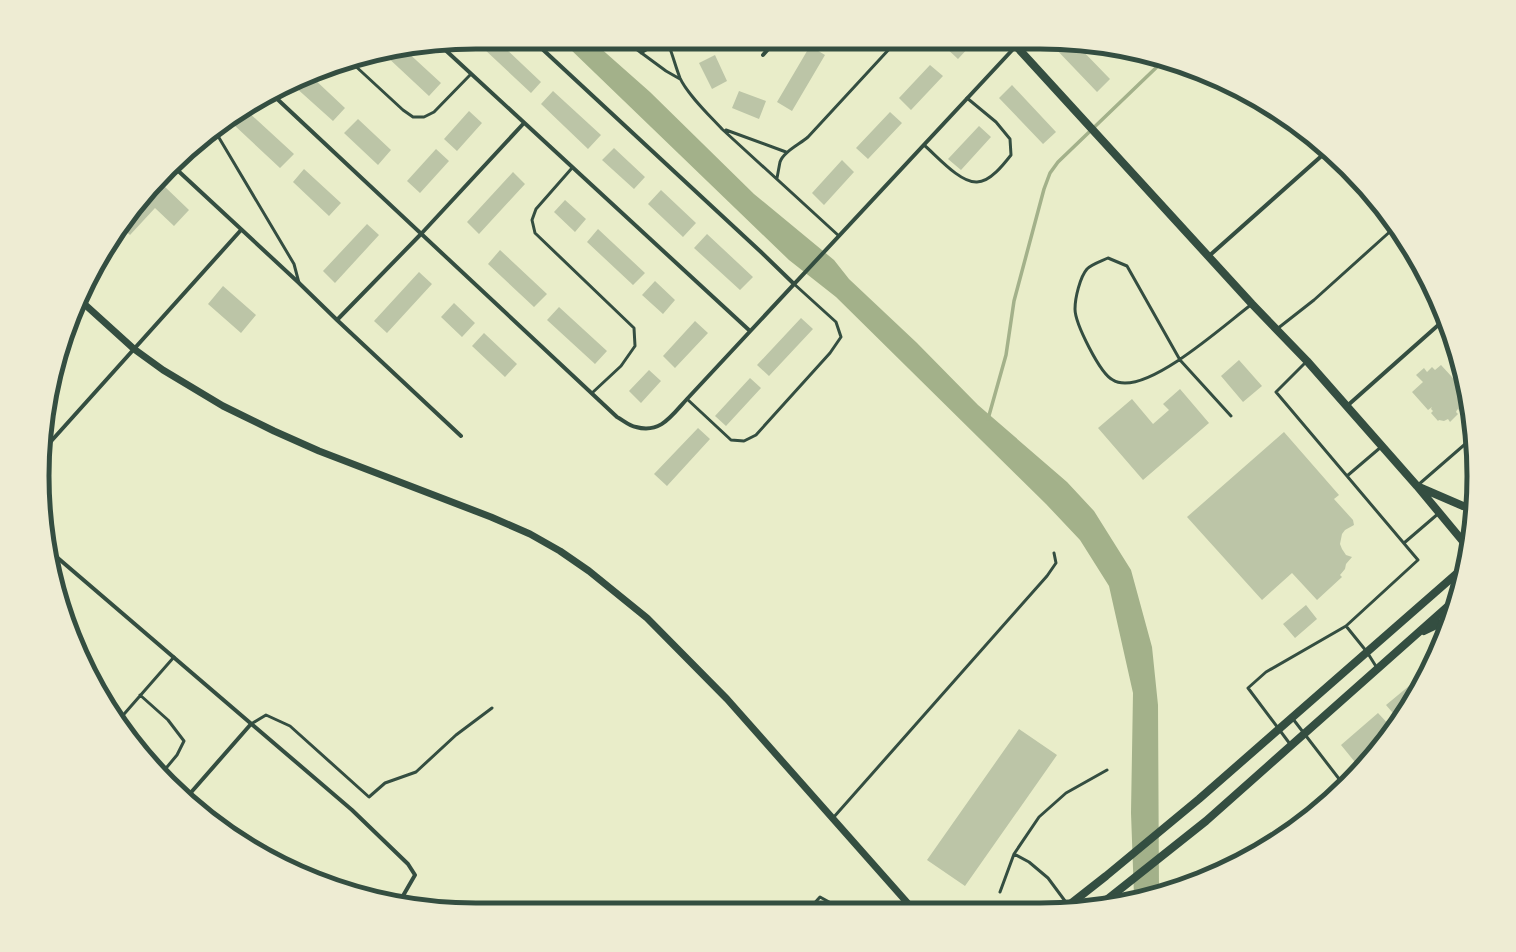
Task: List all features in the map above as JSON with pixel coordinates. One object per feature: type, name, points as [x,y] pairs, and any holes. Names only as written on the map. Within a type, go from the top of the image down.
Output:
[{"type":"main road","points":[[1019,49],[1252,304],[1307,361],[1417,486],[1462,540]]},
{"type":"main road","points":[[1417,486],[1466,507]]},
{"type":"main road","points":[[1073,901],[1200,799],[1455,575]]},
{"type":"main road","points":[[1111,897],[1206,821],[1445,608]]},
{"type":"main road","points":[[1416,634],[1440,623]]},
{"type":"street","points":[[542,49],[761,252],[793,284]]},
{"type":"street","points":[[763,55],[769,49]]},
{"type":"street","points":[[277,98],[617,417],[635,427],[650,430],[664,423],[687,399],[1013,49]]},
{"type":"street","points":[[446,50],[750,331]]},
{"type":"street","points":[[337,320],[421,234],[524,123]]},
{"type":"street","points":[[1209,256],[1322,155]]},
{"type":"street","points":[[178,171],[240,230],[300,283],[337,320],[461,436]]},
{"type":"street","points":[[51,442],[240,230]]},
{"type":"street","points":[[85,305],[134,349],[189,387],[223,406],[274,432],[319,451],[530,534],[560,551],[589,571],[647,618],[685,655],[727,699],[908,903]]},
{"type":"street","points":[[1347,406],[1439,325]]},
{"type":"street","points":[[57,557],[352,810],[408,864],[415,875],[403,896]]},
{"type":"street","points":[[190,793],[252,724]]},
{"type":"lane","points":[[636,49],[666,71],[680,79]]},
{"type":"lane","points":[[641,53],[648,49]]},
{"type":"lane","points":[[670,49],[680,79],[685,87],[722,129],[839,236]]},
{"type":"lane","points":[[777,178],[780,161],[786,152],[797,146],[808,136],[889,49]]},
{"type":"lane","points":[[355,67],[403,110],[413,117],[424,117],[434,112],[471,74]]},
{"type":"lane","points":[[924,145],[952,170],[968,181],[979,182],[1001,168],[1011,155],[1010,139],[996,122],[967,98]]},
{"type":"lane","points":[[722,129],[786,152]]},
{"type":"lane","points":[[217,136],[294,264],[300,283]]},
{"type":"lane","points":[[572,168],[536,209],[532,220],[535,233],[634,328],[635,346],[621,366],[592,393]]},
{"type":"lane","points":[[1277,330],[1314,300],[1390,232]]},
{"type":"lane","points":[[1231,416],[1180,360],[1127,266],[1108,258],[1087,269],[1079,284],[1075,310],[1079,325],[1103,371],[1113,380],[1125,383],[1147,379],[1180,360],[1252,304]]},
{"type":"lane","points":[[687,399],[731,440],[744,441],[756,435],[830,353],[841,336],[836,322],[793,284]]},
{"type":"lane","points":[[1290,745],[1248,688],[1266,672],[1346,626],[1418,560],[1276,392],[1307,361]]},
{"type":"lane","points":[[1417,486],[1466,444]]},
{"type":"lane","points":[[1347,476],[1382,446]]},
{"type":"lane","points":[[1404,543],[1439,513]]},
{"type":"lane","points":[[833,818],[1047,576],[1056,563],[1054,553]]},
{"type":"lane","points":[[1346,626],[1367,652],[1377,668]]},
{"type":"lane","points":[[123,715],[174,657]]},
{"type":"lane","points":[[140,695],[168,720],[184,741],[177,755],[165,769]]},
{"type":"lane","points":[[252,724],[266,715],[290,726],[369,796],[385,783],[416,772],[456,735],[492,708]]},
{"type":"lane","points":[[1291,718],[1340,780]]},
{"type":"lane","points":[[1000,892],[1014,854],[1039,817],[1066,793],[1107,770]]},
{"type":"lane","points":[[1014,854],[1029,862],[1048,878],[1063,902]]},
{"type":"lane","points":[[815,903],[820,897],[831,903]]},
{"type":"shaded area","points":[[570,49],[601,49],[650,92],[754,194],[834,260],[849,279],[917,343],[978,405],[1067,482],[1094,511],[1131,570],[1152,647],[1158,705],[1159,886],[1134,892],[1131,813],[1133,693],[1109,586],[1080,540],[1046,504],[836,297],[789,260]]},
{"type":"building","points":[[484,49],[506,49],[541,82],[531,93]]},
{"type":"building","points":[[808,49],[815,49],[825,55],[792,111],[777,102]]},
{"type":"building","points":[[947,49],[967,49],[958,59]]},
{"type":"building","points":[[1056,50],[1083,52],[1110,79],[1097,92]]},
{"type":"building","points":[[410,54],[441,83],[429,96],[388,58]]},
{"type":"building","points":[[715,55],[727,81],[712,89],[699,63]]},
{"type":"building","points":[[930,65],[943,76],[911,110],[899,98]]},
{"type":"building","points":[[316,81],[345,108],[333,121],[297,89]]},
{"type":"building","points":[[1012,85],[1056,132],[1043,144],[999,98]]},
{"type":"building","points":[[553,91],[601,135],[588,149],[541,104]]},
{"type":"building","points":[[739,91],[766,101],[759,119],[732,108]]},
{"type":"building","points":[[469,111],[482,123],[457,151],[444,139]]},
{"type":"building","points":[[890,112],[902,123],[868,159],[856,148]]},
{"type":"building","points":[[250,114],[294,154],[280,168],[234,125]]},
{"type":"building","points":[[358,119],[391,150],[378,165],[344,133]]},
{"type":"building","points":[[979,126],[991,137],[961,170],[948,159]]},
{"type":"building","points":[[614,148],[645,177],[634,189],[602,160]]},
{"type":"building","points":[[436,149],[449,161],[420,193],[407,181]]},
{"type":"building","points":[[842,160],[854,172],[824,205],[812,193]]},
{"type":"building","points":[[304,169],[341,203],[329,216],[293,182]]},
{"type":"building","points":[[513,172],[525,184],[479,234],[467,222]]},
{"type":"building","points":[[163,185],[189,210],[174,226],[155,208],[130,235],[126,232],[137,216]]},
{"type":"building","points":[[661,190],[696,223],[683,237],[648,204]]},
{"type":"building","points":[[565,200],[586,219],[575,232],[554,212]]},
{"type":"building","points":[[367,224],[379,235],[335,283],[323,271]]},
{"type":"building","points":[[598,229],[645,273],[633,285],[587,242]]},
{"type":"building","points":[[707,234],[753,277],[740,290],[694,248]]},
{"type":"building","points":[[500,250],[547,294],[534,307],[488,264]]},
{"type":"building","points":[[419,272],[432,284],[387,333],[374,321]]},
{"type":"building","points":[[655,281],[675,300],[663,314],[642,295]]},
{"type":"building","points":[[223,286],[256,315],[241,333],[208,304]]},
{"type":"building","points":[[454,303],[475,323],[462,337],[441,317]]},
{"type":"building","points":[[559,307],[607,351],[595,364],[547,320]]},
{"type":"building","points":[[801,318],[813,329],[769,376],[757,365]]},
{"type":"building","points":[[695,321],[708,333],[675,368],[663,356]]},
{"type":"building","points":[[484,333],[517,364],[505,377],[472,346]]},
{"type":"building","points":[[1239,360],[1262,386],[1243,402],[1221,376]]},
{"type":"building","points":[[1441,365],[1456,382],[1462,412],[1458,409],[1456,412],[1458,414],[1450,422],[1448,419],[1438,421],[1431,413],[1433,411],[1431,409],[1432,407],[1428,410],[1412,392],[1423,382],[1416,375],[1424,368],[1427,372],[1432,367],[1435,370]]},
{"type":"building","points":[[649,370],[661,381],[641,403],[629,391]]},
{"type":"building","points":[[750,378],[761,388],[726,426],[715,416]]},
{"type":"building","points":[[1180,389],[1209,423],[1143,480],[1098,428],[1132,399],[1153,424],[1169,410],[1163,404]]},
{"type":"building","points":[[698,428],[710,439],[667,486],[654,474]]},
{"type":"building","points":[[1284,432],[1339,495],[1334,499],[1353,520],[1354,525],[1345,530],[1342,534],[1340,544],[1346,555],[1352,557],[1340,575],[1342,577],[1317,600],[1292,573],[1262,600],[1187,517]]},
{"type":"building","points":[[1306,605],[1317,619],[1295,638],[1283,624]]},
{"type":"building","points":[[1414,681],[1394,714],[1386,705]]},
{"type":"building","points":[[1378,713],[1388,723],[1356,763],[1341,745]]},
{"type":"building","points":[[1019,729],[1057,755],[965,886],[927,860]]},
{"type":"waterway","points":[[988,419],[1006,355],[1014,301],[1044,189],[1050,173],[1058,162],[1158,66]]}]
